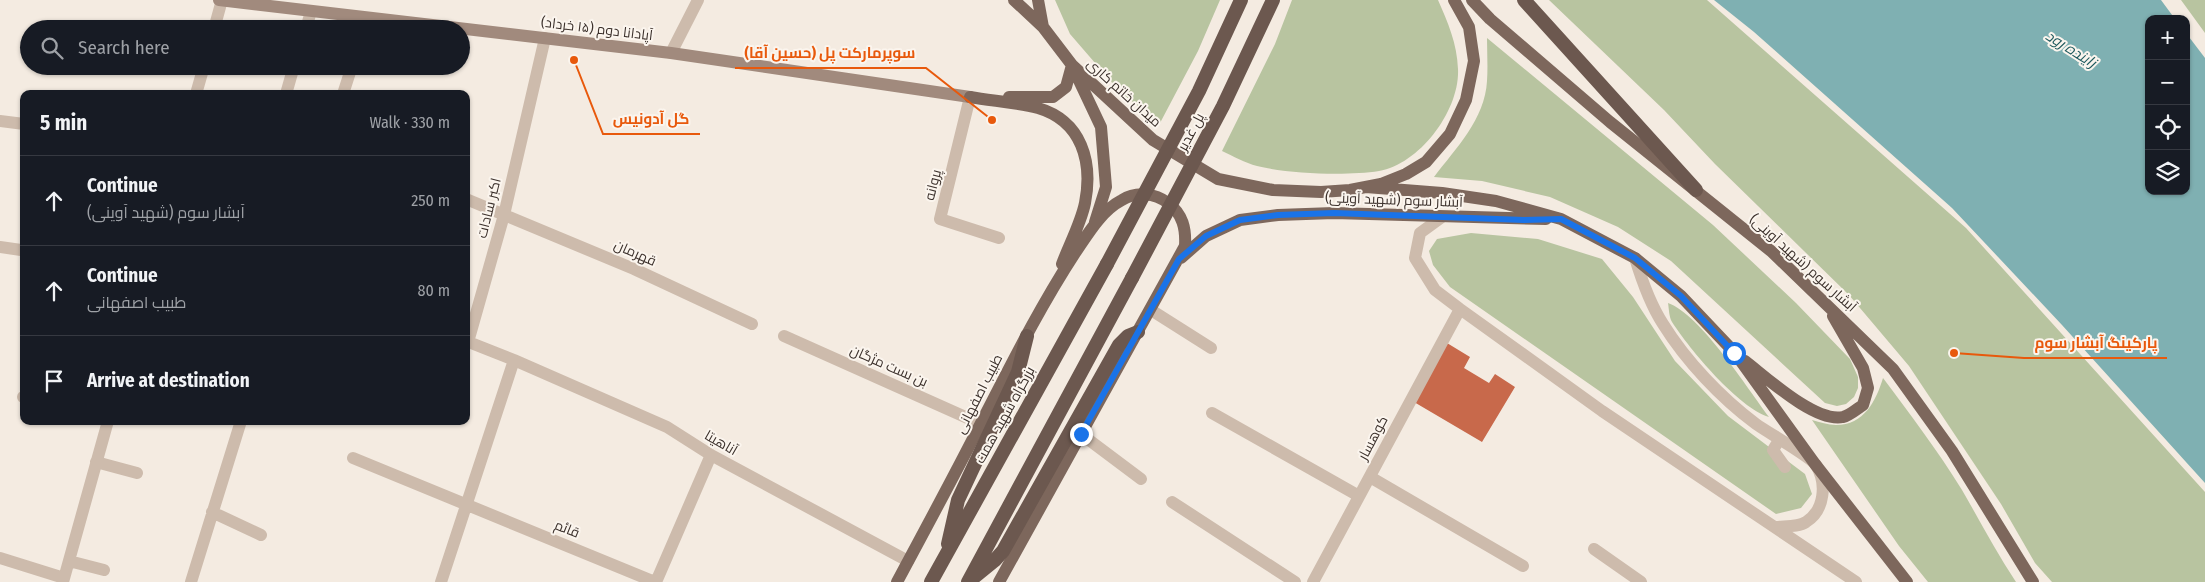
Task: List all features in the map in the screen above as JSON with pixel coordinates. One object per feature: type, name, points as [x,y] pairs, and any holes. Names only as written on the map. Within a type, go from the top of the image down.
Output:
[{"type":"highway","name":"پل غدیر","points":[[1107,264],[1199,91],[1242,0]]},
{"type":"highway","name":"پل غدیر","points":[[968,582],[1223,106],[1273,0]]},
{"type":"highway","points":[[1524,0],[1696,190]]},
{"type":"highway","name":"بزرگراه شهید همت","points":[[932,582],[1107,264]]},
{"type":"highway","points":[[968,582],[996,560],[1003,551],[1119,344],[1128,336],[1138,332]]},
{"type":"highway","points":[[945,557],[958,500],[1018,372],[1027,336]]},
{"type":"main road","name":"آپادانا دوم (۱۵ خرداد)","points":[[220,0],[311,11],[352,20]]},
{"type":"main road","points":[[1014,0],[1042,27]]},
{"type":"main road","name":"میدان خاتم کاری","points":[[1038,0],[1042,27],[1072,65],[1153,140],[1218,179],[1273,190],[1321,192],[1366,186],[1406,174],[1426,162],[1450,134],[1466,100],[1474,61],[1469,27],[1454,0]]},
{"type":"main road","name":"آبشار سوم (شهید آوینی)","points":[[1472,0],[1490,19],[1610,122],[1772,251],[1893,369],[1952,451],[2033,582]]},
{"type":"main road","name":"آپادانا دوم (۱۵ خرداد)","points":[[470,32],[546,38],[671,53],[970,97]]},
{"type":"main road","points":[[970,97],[1053,97],[1066,87],[1072,65]]},
{"type":"main road","points":[[1072,65],[1101,127],[1106,186],[1094,224]]},
{"type":"main road","points":[[970,97],[1039,109],[1070,125],[1082,144],[1087,168],[1085,204],[1054,286]]},
{"type":"main road","name":"آبشار سوم (شهید آوینی)","points":[[1366,186],[1442,193],[1496,201],[1561,219],[1635,258],[1681,296],[1734,353],[1815,464],[1907,582]]},
{"type":"main road","points":[[999,582],[1185,246],[1186,232],[1178,213],[1163,199],[1149,194],[1135,195],[1122,199],[1094,224]]},
{"type":"main road","name":"آبشار سوم (شهید آوینی)","points":[[1179,259],[1206,236],[1240,220],[1278,215],[1334,213],[1561,219]]},
{"type":"main road","name":"طبیب اصفهانی","points":[[897,582],[1054,286],[1094,224]]},
{"type":"main road","points":[[1734,353],[1797,400],[1823,415],[1843,417],[1863,405],[1868,388],[1863,368],[1823,300]]},
{"type":"street","points":[[216,20],[220,0]]},
{"type":"street","points":[[671,53],[698,0]]},
{"type":"street","points":[[308,20],[311,11]]},
{"type":"street","name":"اکبر سادات","points":[[470,332],[504,215],[546,38]]},
{"type":"street","points":[[197,90],[201,75]]},
{"type":"street","points":[[287,90],[291,75]]},
{"type":"street","points":[[344,90],[349,75]]},
{"type":"street","name":"پروانه","points":[[970,97],[940,220],[999,238]]},
{"type":"street","points":[[0,121],[20,124]]},
{"type":"street","name":"قهرمان","points":[[470,201],[634,268],[752,324]]},
{"type":"street","points":[[1442,217],[1420,233],[1414,258],[1435,290],[1602,411],[1856,582]]},
{"type":"street","points":[[0,247],[20,250]]},
{"type":"street","points":[[1635,258],[1645,289],[1663,324],[1692,362],[1731,403],[1779,440],[1815,464],[1824,490],[1818,510],[1805,523],[1776,527]]},
{"type":"street","name":"کوهسار","points":[[1313,582],[1460,309]]},
{"type":"street","points":[[1151,310],[1210,348]]},
{"type":"street","name":"بن بست مژگان","points":[[784,336],[981,424]]},
{"type":"street","name":"اکبر سادات","points":[[470,343],[514,360]]},
{"type":"street","points":[[441,582],[514,360]]},
{"type":"street","name":"آناهیتا","points":[[514,360],[667,427],[711,455],[908,561]]},
{"type":"street","points":[[1212,412],[1359,496]]},
{"type":"street","points":[[0,558],[63,580],[107,425]]},
{"type":"street","points":[[191,582],[240,425]]},
{"type":"street","points":[[1081,434],[1141,479]]},
{"type":"street","points":[[1779,440],[1773,450],[1785,466]]},
{"type":"street","points":[[656,582],[711,455]]},
{"type":"street","name":"قائم","points":[[353,458],[656,582]]},
{"type":"street","points":[[96,462],[137,473]]},
{"type":"street","points":[[1370,477],[1523,566]]},
{"type":"street","points":[[1172,502],[1295,582]]},
{"type":"street","points":[[212,512],[261,535]]},
{"type":"street","points":[[1594,549],[1641,582]]},
{"type":"street","points":[[69,561],[104,570]]},
{"type":"green space","points":[[1055,0],[1220,0],[1198,51],[1160,123],[1121,93],[1070,34]]},
{"type":"green space","points":[[1292,0],[1438,0],[1456,50],[1457,85],[1445,117],[1435,133],[1409,158],[1379,171],[1366,173],[1318,173],[1270,169],[1257,166],[1222,151],[1275,44]]},
{"type":"green space","points":[[1549,0],[1707,0],[1966,228],[2205,492],[2205,582],[2052,582],[2035,563],[2001,504],[1909,366],[1849,295],[1715,164],[1664,110]]},
{"type":"green space","points":[[2181,0],[2205,0],[2205,33]]},
{"type":"green space","points":[[1487,38],[1713,225],[1796,303],[1850,359],[1858,377],[1858,388],[1854,397],[1846,404],[1837,406],[1825,403],[1671,261],[1618,227],[1550,197],[1482,181],[1434,177],[1460,144],[1481,108],[1487,81]]},
{"type":"green space","points":[[1471,233],[1538,239],[1602,259],[1633,297],[1675,361],[1728,416],[1805,474],[1812,494],[1801,508],[1776,514],[1450,287],[1433,265],[1429,251],[1437,239]]},
{"type":"green space","points":[[1668,303],[1681,310],[1708,337],[1723,354],[1769,417],[1744,402],[1716,377],[1672,322]]},
{"type":"green space","points":[[1883,378],[1953,475],[2016,582],[1928,582],[1899,546],[1812,420],[1836,425],[1854,421],[1872,403]]},
{"type":"water","name":"زاینده رود","points":[[1714,0],[2161,0],[2172,15],[2145,15],[2145,195],[2190,195],[2190,38],[2205,58],[2205,483],[2062,325],[1952,208],[1754,32]]},
{"type":"building","points":[[1447,343],[1470,357],[1464,368],[1489,383],[1495,374],[1515,387],[1482,442],[1414,402]]},
{"type":"place","name":"گل آدونیس","points":[[574,60]]},
{"type":"place","name":"سوپرمارکت پل (حسین آقا)","points":[[992,120]]},
{"type":"place","name":"پارکینگ آبشار سوم","points":[[1954,353]]},
{"type":"route","points":[[1081,434],[1179,259],[1206,236],[1240,220],[1278,215],[1334,213],[1524,220],[1561,219],[1635,258],[1681,296],[1734,353]]}]
